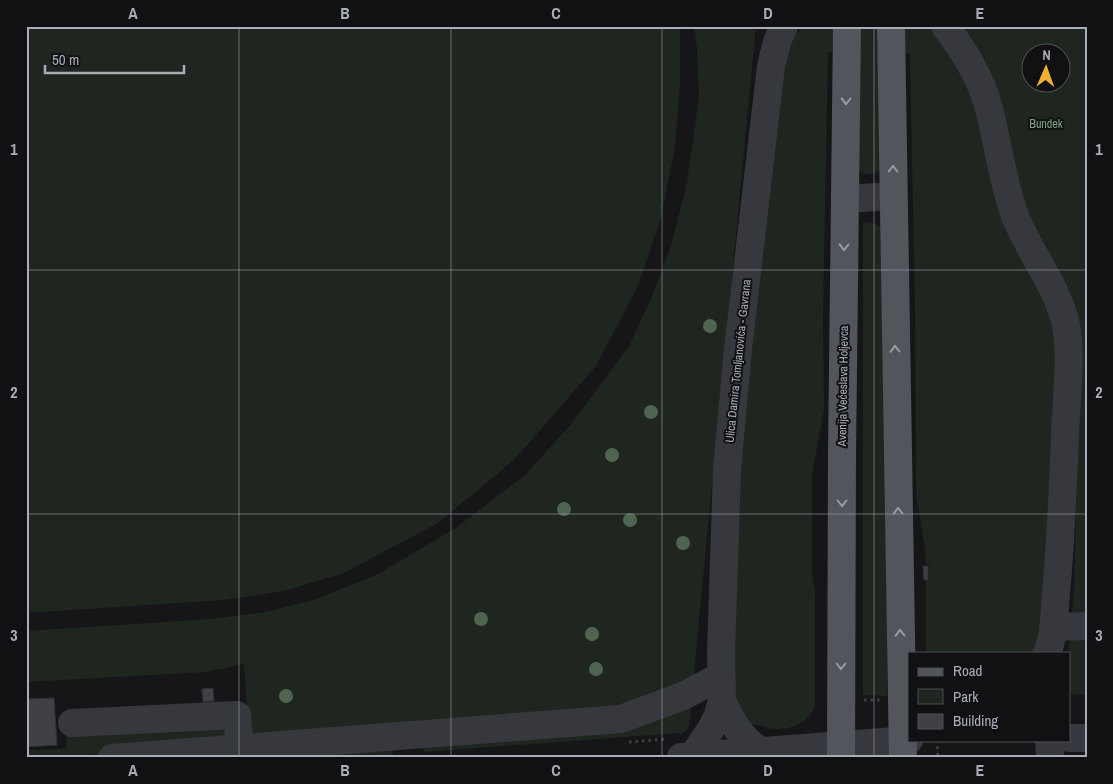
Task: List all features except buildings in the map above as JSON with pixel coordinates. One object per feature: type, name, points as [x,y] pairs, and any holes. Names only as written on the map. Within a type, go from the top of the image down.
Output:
[{"type":"main road","name":"Avenija Većeslava Holjevca","points":[[841,751],[847,39]]},
{"type":"main road","points":[[891,39],[905,746]]},
{"type":"street","name":"Ulica Damira Tomljanovića - Gavrana","points":[[684,757],[711,729],[718,715],[721,688],[728,470],[738,349],[771,66],[777,42],[784,26]]},
{"type":"street","points":[[944,26],[957,41],[972,68],[987,104],[1004,179],[1015,216],[1032,253],[1058,300],[1066,325],[1068,360],[1062,514],[1049,645]]},
{"type":"street","points":[[845,199],[893,196]]},
{"type":"street","points":[[1049,645],[1087,626]]},
{"type":"street","points":[[112,758],[621,719],[683,696],[721,688],[742,736],[752,747],[763,752]]},
{"type":"street","points":[[72,723],[237,715],[240,748]]},
{"type":"street","points":[[1049,742],[1050,758]]},
{"type":"street","points":[[684,757],[763,752],[841,751],[905,746]]},
{"type":"path","points":[[867,700],[886,700]]},
{"type":"path","points":[[937,742],[938,758]]},
{"type":"green space","points":[[26,26],[680,26],[680,83],[675,147],[661,218],[638,286],[596,366],[514,460],[438,523],[344,573],[284,591],[224,600],[26,613]]},
{"type":"green space","points":[[694,26],[756,26],[693,683],[621,712],[249,739],[244,664],[207,672],[26,682],[26,631],[210,619],[266,612],[316,599],[378,574],[457,527],[524,476],[573,422],[629,346],[653,294],[671,246],[687,183],[699,98]]},
{"type":"green space","points":[[802,26],[931,26],[943,36],[962,64],[1050,312],[1057,340],[1050,576],[1035,652],[926,652],[926,581],[929,581],[929,564],[926,564],[916,493],[915,309],[910,53],[880,52],[883,168],[874,174],[868,174],[858,170],[847,53],[828,52],[823,320],[824,410],[812,475],[815,704],[809,716],[798,725],[776,729],[746,725],[735,694],[730,650],[738,443],[782,59],[790,42]]},
{"type":"green space","name":"Bundek","points":[[962,26],[1087,26],[1087,695],[1070,694],[1070,652],[1068,652],[1074,594],[1080,331],[1028,221]]},
{"type":"green space","points":[[863,222],[874,223],[882,228],[887,455],[887,696],[863,695]]},
{"type":"green space","points":[[692,701],[689,728],[681,735],[679,733],[424,752],[423,748],[410,748]]},
{"type":"green space","points":[[234,727],[234,743],[130,753],[26,757],[26,750],[66,749],[67,735]]},
{"type":"green space","points":[[392,742],[393,755],[342,758],[244,758]]}]
